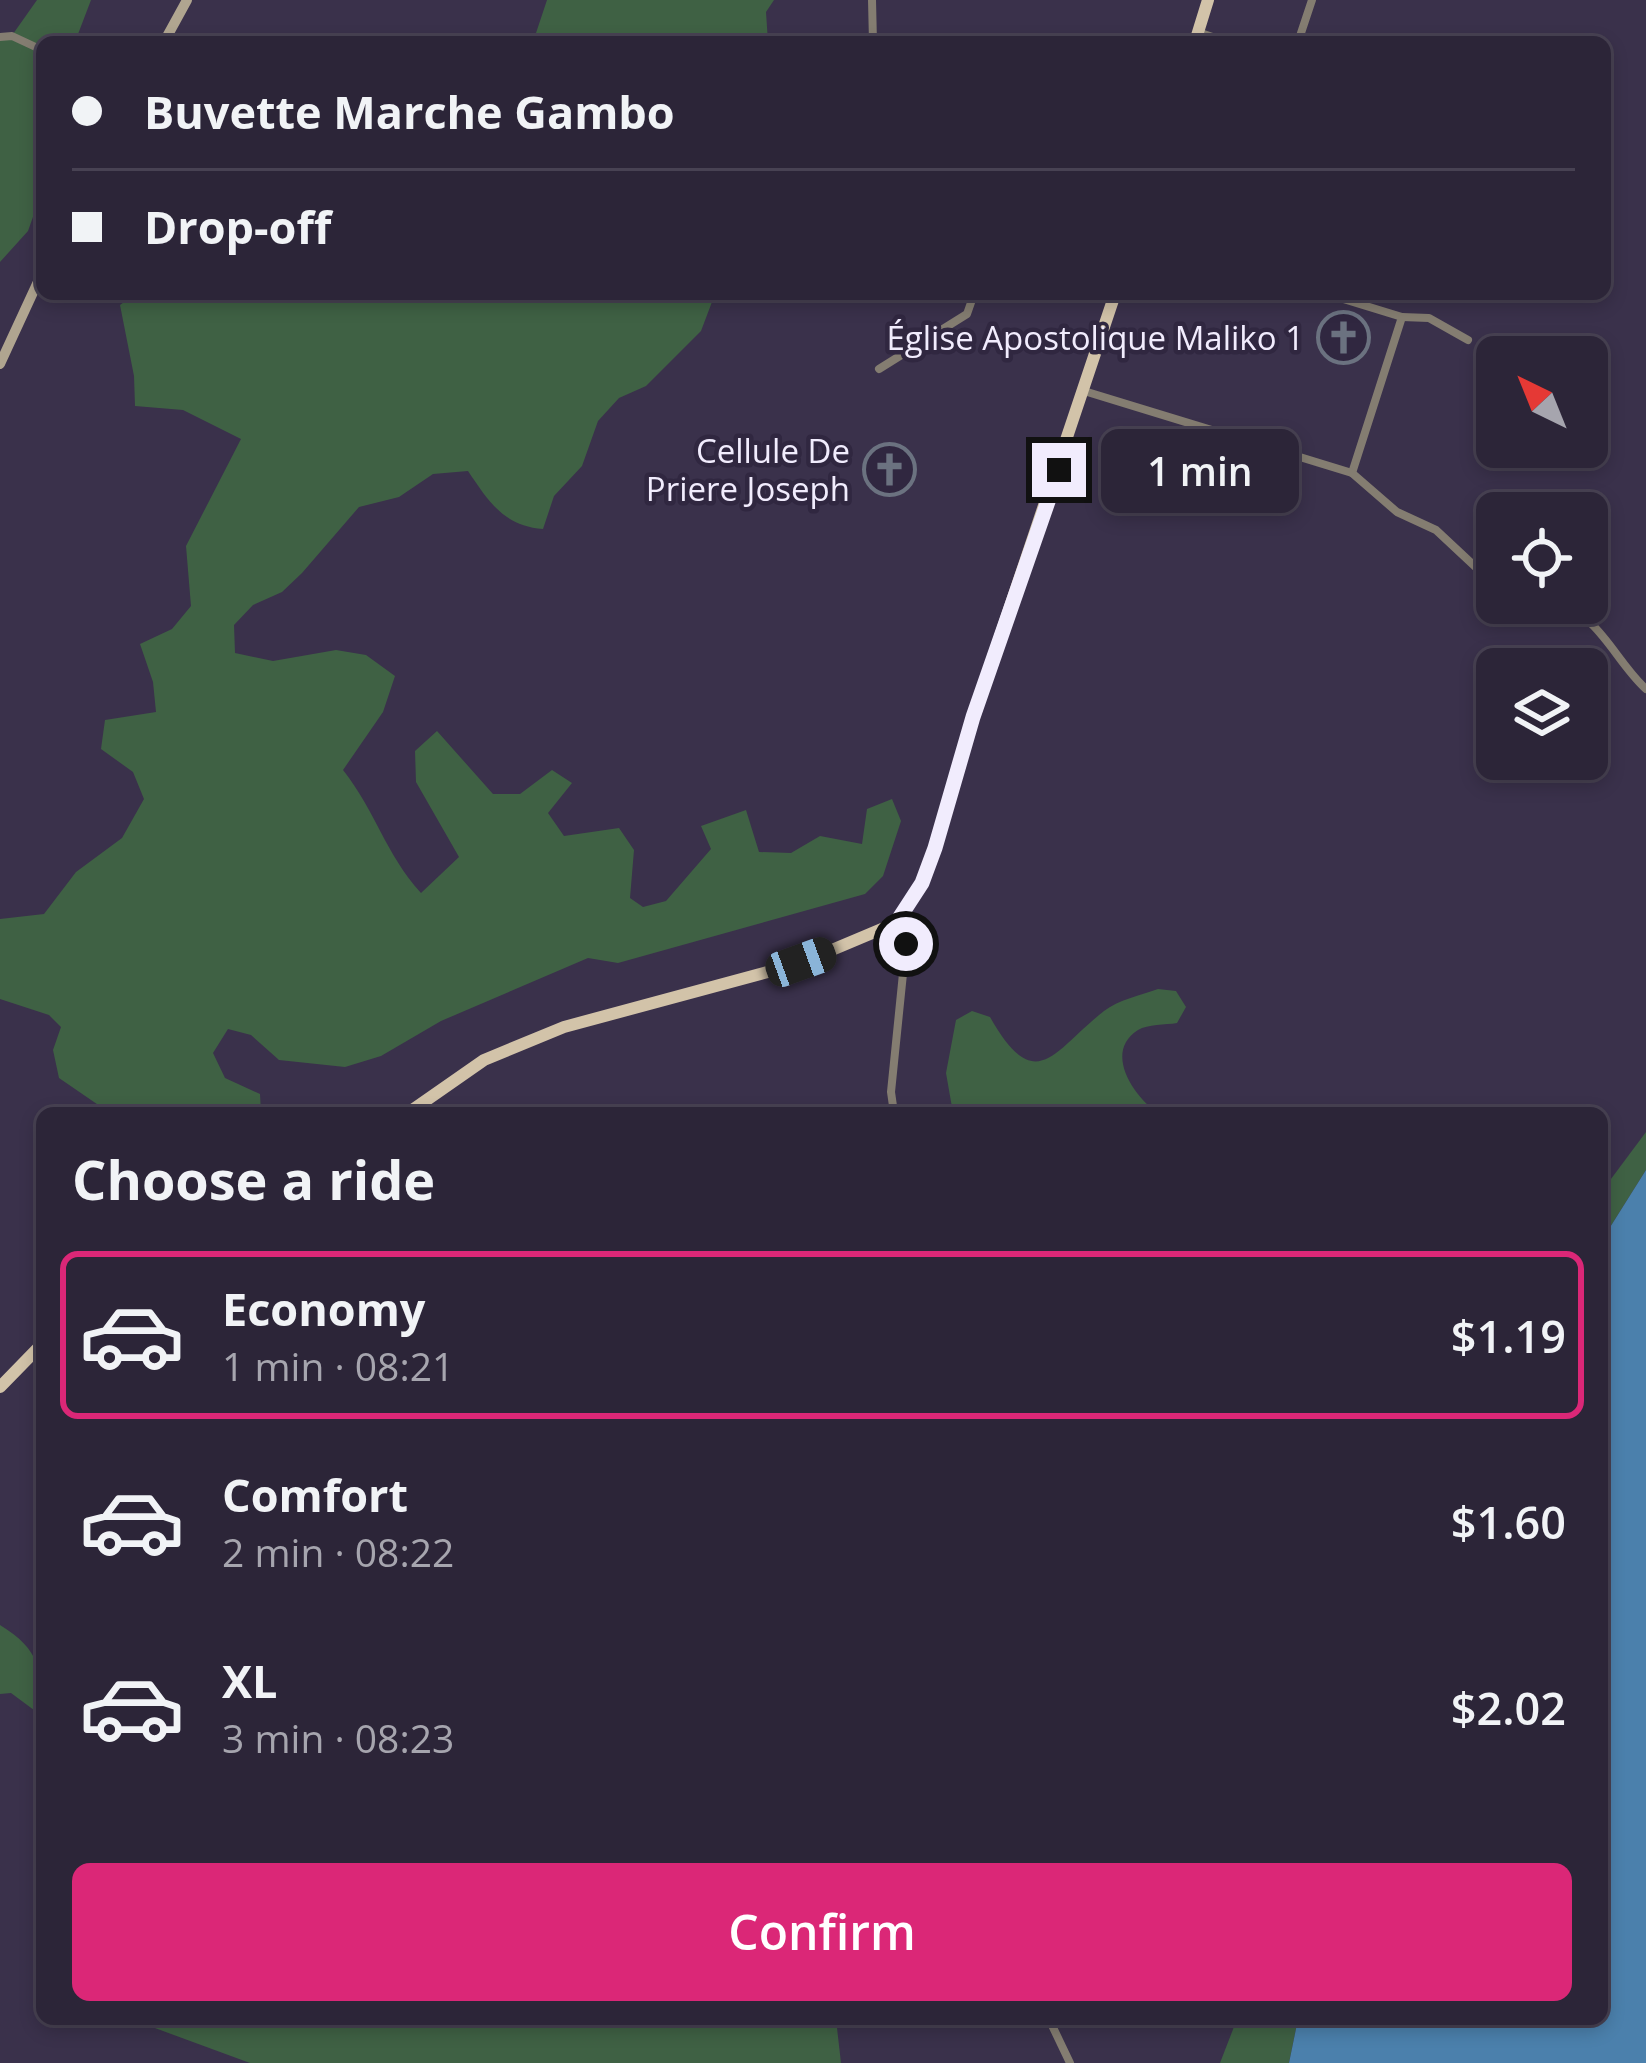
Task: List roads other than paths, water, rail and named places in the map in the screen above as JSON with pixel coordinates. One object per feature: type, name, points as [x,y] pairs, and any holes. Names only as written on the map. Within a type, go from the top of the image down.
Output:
[{"type":"main road","points":[[1197,36],[1208,0]]},
{"type":"main road","points":[[417,1107],[484,1060],[564,1027],[801,962],[896,923],[922,883],[935,848],[973,717],[1113,300]]},
{"type":"main road","points":[[0,1387],[36,1351]]},
{"type":"street","points":[[167,36],[187,0]]},
{"type":"street","points":[[872,0],[873,36]]},
{"type":"street","points":[[1300,36],[1312,0]]},
{"type":"street","points":[[0,37],[36,48]]},
{"type":"street","points":[[0,364],[36,286]]},
{"type":"street","points":[[879,369],[968,314],[972,300]]},
{"type":"street","points":[[1347,300],[1402,317],[1429,318],[1468,340]]},
{"type":"street","points":[[1352,473],[1402,317]]},
{"type":"street","points":[[1084,391],[1352,473],[1397,512],[1436,530],[1476,567]]},
{"type":"street","points":[[1590,624],[1611,640],[1621,666],[1646,689]]},
{"type":"street","points":[[893,1107],[906,944],[896,923]]},
{"type":"street","points":[[1052,2025],[1070,2063]]},
{"type":"water","points":[[1646,1170],[1646,2063],[1289,2063],[1297,2025],[1608,2025],[1608,1230]]},
{"type":"place","name":"Église Apostolique Maliko 1","points":[[1343,338]]},
{"type":"place","name":"Cellule De Priere Joseph","points":[[889,470]]}]
